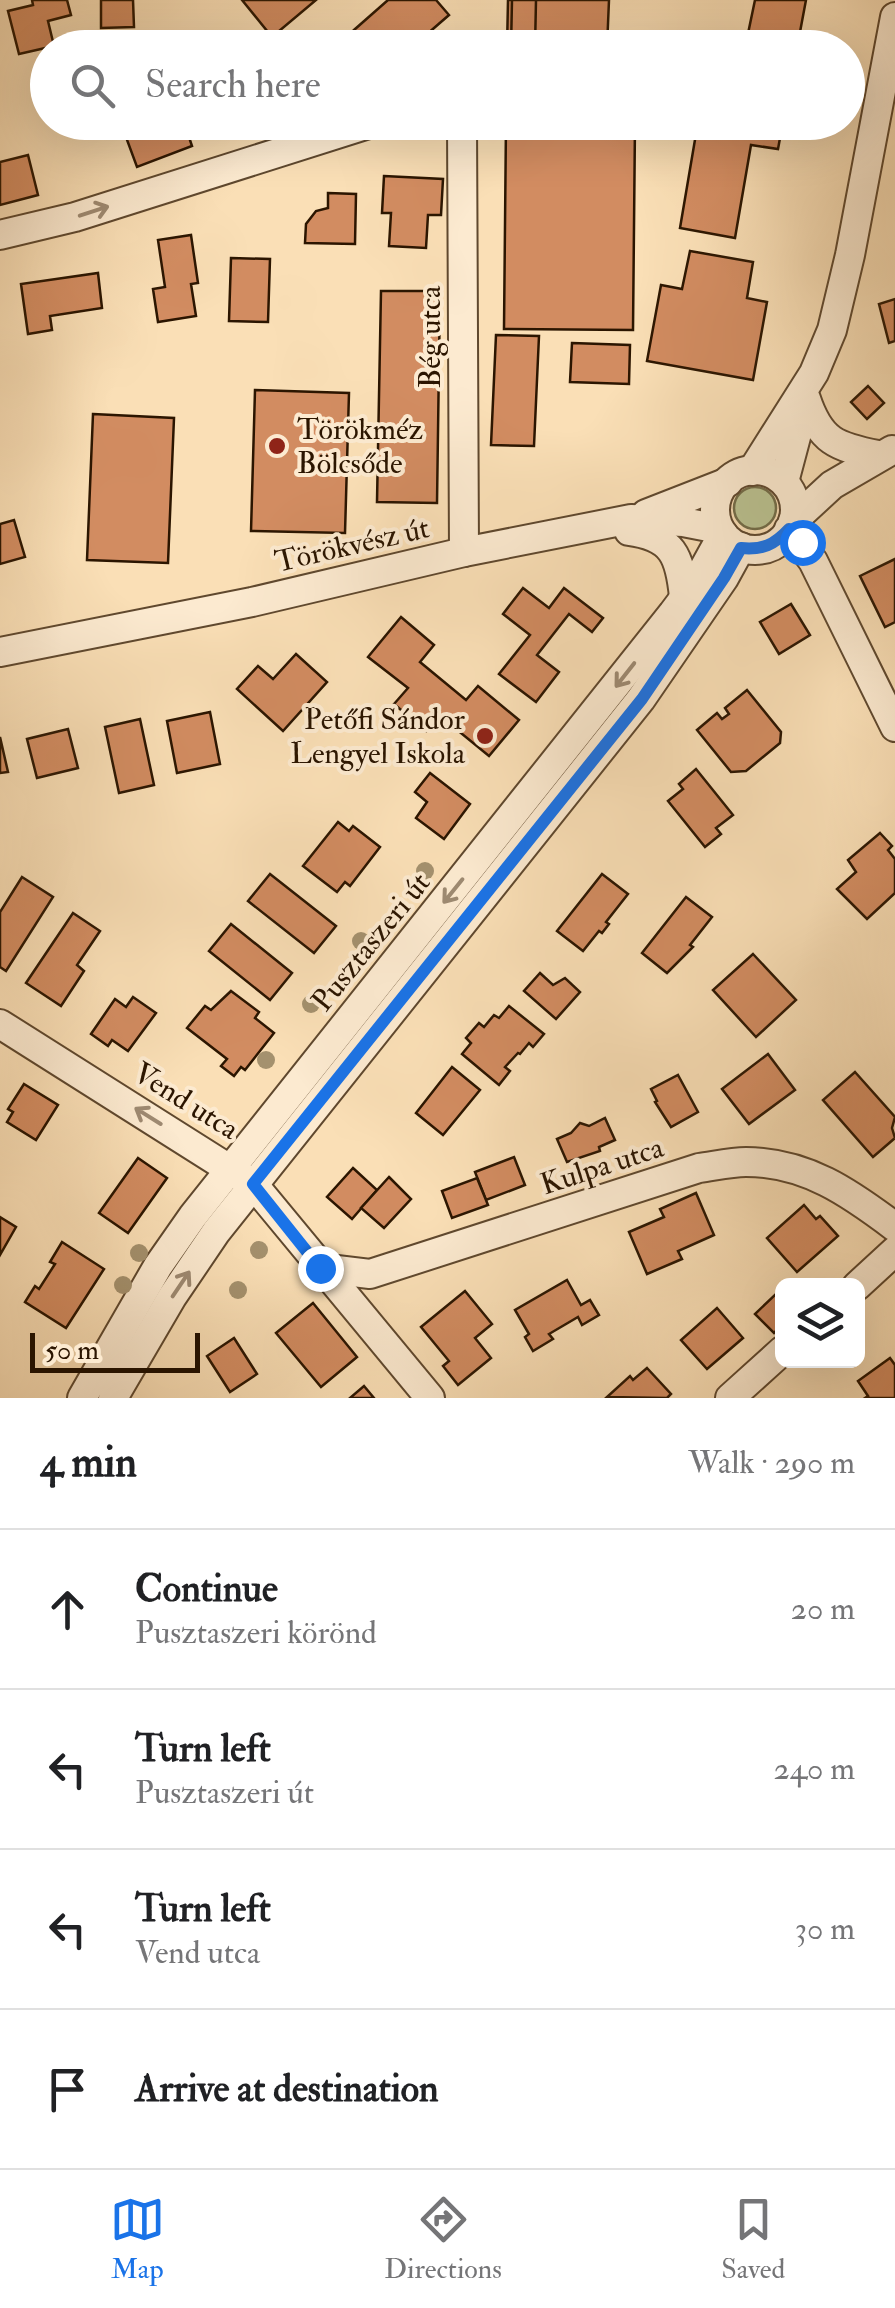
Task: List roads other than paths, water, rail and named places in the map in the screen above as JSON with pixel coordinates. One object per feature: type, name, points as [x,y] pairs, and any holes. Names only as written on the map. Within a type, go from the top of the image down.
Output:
[{"type":"street","points":[[786,484],[810,386],[832,330],[850,255],[895,17]]},
{"type":"street","points":[[0,235],[75,218],[320,140]]},
{"type":"street","name":"Bég utca","points":[[462,140],[464,552]]},
{"type":"street","points":[[810,386],[814,424],[828,440],[850,450],[888,451]]},
{"type":"street","points":[[810,386],[714,508],[728,537],[760,549],[770,546],[832,484],[888,451]]},
{"type":"street","points":[[786,484],[888,451]]},
{"type":"street","points":[[630,520],[740,477],[768,473],[786,484],[796,502],[791,525],[813,561],[895,727]]},
{"type":"street","name":"Törökvész út","points":[[0,652],[630,520],[682,522],[728,537]]},
{"type":"street","points":[[598,526],[650,534],[668,544],[681,568],[684,596]]},
{"type":"street","name":"Pusztaszeri út","points":[[114,1398],[242,1176],[728,537]]},
{"type":"street","name":"Pusztaszeri út","points":[[82,1398],[158,1266],[242,1176],[642,699],[724,578],[728,537]]},
{"type":"street","name":"Vend utca","points":[[0,1024],[242,1176],[430,1398]]},
{"type":"street","name":"Kulpa utca","points":[[320,1268],[370,1274],[699,1168],[746,1162],[799,1170],[842,1187],[895,1228]]},
{"type":"street","points":[[865,1279],[895,1252]]},
{"type":"street","points":[[730,1398],[775,1357]]},
{"type":"place","name":"Törökméz Bölcsőde","points":[[277,446]]},
{"type":"place","name":"Petőfi Sándor Lengyel Iskola","points":[[485,736]]}]
